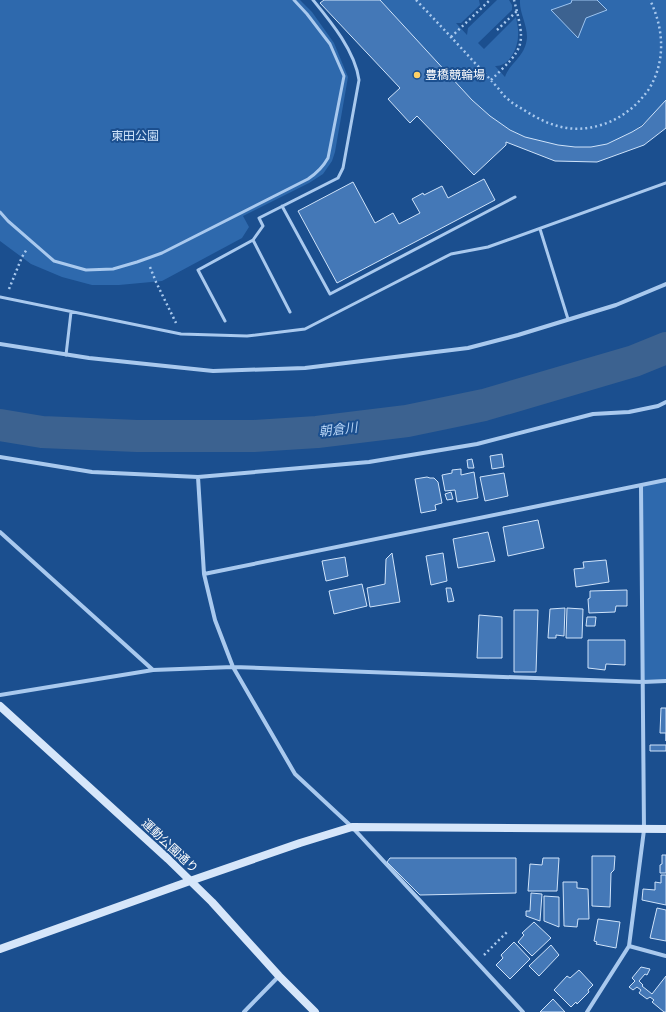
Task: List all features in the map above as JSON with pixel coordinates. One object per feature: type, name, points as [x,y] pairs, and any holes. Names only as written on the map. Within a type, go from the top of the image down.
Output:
[{"type":"street","points":[[0,344],[89,358],[213,371],[305,368],[468,348],[518,335],[616,305],[666,284]]},
{"type":"street","points":[[0,457],[92,472],[198,477],[369,462],[477,444],[593,414],[629,412],[658,406],[666,402]]},
{"type":"street","points":[[198,477],[204,574],[215,620],[233,667],[295,774],[352,827],[523,1012]]},
{"type":"street","points":[[204,574],[666,480]]},
{"type":"street","points":[[587,1012],[629,946],[644,830],[641,486]]},
{"type":"street","points":[[0,532],[153,670]]},
{"type":"street","points":[[0,695],[153,670],[233,667],[643,682],[666,681]]},
{"type":"street","name":"運動公園通り","points":[[0,706],[212,902],[279,976],[315,1012]]},
{"type":"street","points":[[0,949],[190,881],[300,843],[352,827],[666,829]]},
{"type":"street","points":[[629,946],[666,956]]},
{"type":"street","points":[[244,1012],[279,976]]},
{"type":"lane","points":[[0,212],[8,221],[54,261],[86,270],[113,269],[162,252],[308,179],[318,172],[328,158],[344,76],[330,44],[294,0]]},
{"type":"lane","points":[[225,321],[198,270],[253,240],[263,226],[259,218],[338,178],[343,168],[358,73],[344,41],[329,19],[313,0]]},
{"type":"lane","points":[[0,297],[181,334],[247,336],[305,329],[451,254],[488,247],[666,183]]},
{"type":"lane","points":[[282,206],[330,294],[516,197]]},
{"type":"lane","points":[[540,229],[568,319]]},
{"type":"lane","points":[[253,240],[290,312]]},
{"type":"lane","points":[[66,355],[71,312]]},
{"type":"path","points":[[416,0],[509,100],[538,119],[552,125],[566,128],[595,127],[622,116],[634,107],[652,84],[658,70],[662,41],[656,12],[650,0]]},
{"type":"path","points":[[451,37],[490,0]]},
{"type":"path","points":[[491,80],[515,57],[520,45],[522,32],[514,0]]},
{"type":"path","points":[[497,30],[517,11]]},
{"type":"path","points":[[6,298],[22,257]]},
{"type":"path","points":[[147,258],[156,282],[181,334]]},
{"type":"path","points":[[477,962],[507,932]]},
{"type":"green space","name":"東田公園","points":[[0,0],[300,0],[312,12],[334,43],[348,77],[335,152],[332,161],[323,174],[309,183],[243,216],[249,227],[242,238],[162,281],[119,285],[92,285],[62,277],[31,264],[0,241]]},
{"type":"green space","points":[[380,0],[479,0],[480,5],[461,23],[456,23],[467,35],[468,28],[497,0],[509,0],[512,5],[512,10],[478,43],[484,49],[516,17],[518,41],[512,56],[504,63],[495,66],[505,77],[507,72],[521,55],[526,44],[527,32],[520,0],[666,0],[666,100],[651,117],[633,131],[613,142],[588,147],[575,147],[531,139],[501,124],[473,101]]},
{"type":"green space","points":[[666,480],[666,681],[643,682],[641,486]]},
{"type":"shaded area","points":[[572,0],[597,0],[607,10],[586,18],[578,38],[551,10],[571,3]]},
{"type":"building","name":"豊橋競輪場","points":[[324,0],[380,0],[472,100],[490,116],[510,130],[525,137],[558,145],[575,147],[591,147],[607,144],[642,126],[666,100],[666,128],[644,145],[597,162],[555,161],[506,142],[506,145],[474,175],[417,116],[410,123],[388,99],[400,88],[320,3]]},
{"type":"building","points":[[484,179],[495,200],[337,283],[298,211],[353,182],[375,223],[393,213],[399,224],[420,213],[412,199],[423,193],[424,195],[442,186],[448,198]]},
{"type":"building","points":[[502,454],[504,467],[492,469],[490,456]]},
{"type":"building","points":[[472,459],[474,468],[468,468],[467,460]]},
{"type":"building","points":[[461,469],[461,475],[474,472],[478,498],[457,502],[455,490],[445,491],[442,475],[452,473],[452,470]]},
{"type":"building","points":[[504,473],[508,496],[485,501],[480,477]]},
{"type":"building","points":[[427,477],[434,478],[438,482],[442,503],[435,505],[436,510],[421,513],[415,479]]},
{"type":"building","points":[[451,492],[453,499],[447,500],[445,494]]},
{"type":"building","points":[[538,520],[544,548],[508,556],[503,527]]},
{"type":"building","points":[[488,532],[495,561],[458,568],[453,539]]},
{"type":"building","points":[[392,553],[400,602],[370,607],[367,588],[385,584],[386,559]]},
{"type":"building","points":[[443,553],[447,581],[431,585],[426,556]]},
{"type":"building","points":[[345,557],[348,576],[326,581],[322,561]]},
{"type":"building","points":[[606,560],[609,582],[576,587],[574,569],[584,568],[583,562]]},
{"type":"building","points":[[362,584],[367,606],[334,614],[329,591]]},
{"type":"building","points":[[446,588],[451,588],[454,601],[448,602]]},
{"type":"building","points":[[627,590],[627,606],[616,606],[615,612],[589,613],[588,599],[590,598],[590,591]]},
{"type":"building","points":[[565,608],[564,636],[556,635],[556,638],[548,638],[550,609]]},
{"type":"building","points":[[567,608],[583,609],[582,638],[566,638]]},
{"type":"building","points":[[514,610],[538,610],[536,672],[514,672]]},
{"type":"building","points":[[479,615],[502,617],[502,658],[477,658]]},
{"type":"building","points":[[587,617],[596,617],[595,626],[586,626]]},
{"type":"building","points":[[588,640],[625,640],[625,665],[606,664],[605,670],[588,668]]},
{"type":"building","points":[[661,708],[666,708],[666,733],[660,733]]},
{"type":"building","points":[[650,745],[666,745],[666,751],[650,751]]},
{"type":"building","points":[[662,855],[666,855],[666,873],[660,873]]},
{"type":"building","points":[[592,856],[615,856],[614,870],[611,873],[610,907],[592,906]]},
{"type":"building","points":[[390,858],[516,858],[516,893],[420,895],[387,862]]},
{"type":"building","points":[[543,858],[559,858],[557,891],[528,891],[530,864],[542,865]]},
{"type":"building","points":[[661,875],[666,875],[666,905],[642,900],[643,889],[655,890],[655,882],[661,883]]},
{"type":"building","points":[[563,882],[577,882],[577,888],[588,889],[589,919],[578,919],[577,927],[564,926]]},
{"type":"building","points":[[531,893],[542,894],[540,921],[526,916],[526,911],[530,911]]},
{"type":"building","points":[[544,896],[559,897],[559,927],[544,921]]},
{"type":"building","points":[[657,908],[666,910],[666,941],[650,938]]},
{"type":"building","points":[[598,919],[620,922],[616,948],[596,944],[597,942],[594,941]]},
{"type":"building","points":[[534,922],[551,938],[532,956],[518,942],[524,935],[522,933]]},
{"type":"building","points":[[514,942],[530,959],[510,979],[496,965],[503,958],[501,955]]},
{"type":"building","points":[[551,945],[559,955],[539,976],[529,966]]},
{"type":"building","points":[[641,967],[650,969],[647,975],[645,974],[639,981],[643,985],[642,986],[652,994],[666,976],[666,1012],[652,1002],[654,1000],[650,997],[647,999],[639,993],[641,990],[637,987],[633,990],[629,987],[635,981],[632,978]]},
{"type":"building","points":[[579,970],[593,985],[588,990],[589,992],[577,1004],[576,1002],[571,1007],[554,990],[567,976],[570,978]]},
{"type":"building","points":[[553,999],[565,1012],[540,1012]]},
{"type":"waterway","name":"朝倉川","points":[[0,425],[42,432],[137,436],[254,436],[317,432],[407,421],[484,405],[634,361],[666,348]]},
{"type":"place","name":"豊橋競輪場","points":[[417,75]]}]
